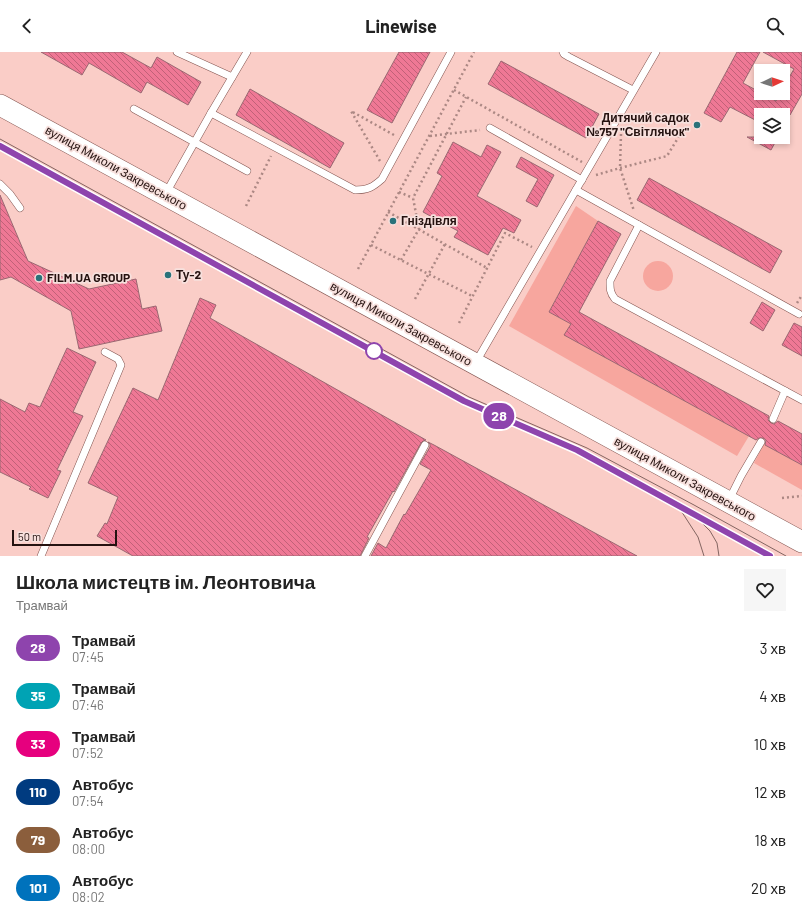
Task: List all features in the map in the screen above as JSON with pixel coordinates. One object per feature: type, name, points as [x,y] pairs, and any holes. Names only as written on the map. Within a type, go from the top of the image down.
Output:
[{"type":"street","name":"вулиця Миколи Закревського","points":[[0,105],[802,542]]},
{"type":"lane","points":[[177,52],[232,76]]},
{"type":"lane","points":[[165,195],[211,112],[247,52]]},
{"type":"lane","points":[[211,112],[355,190],[365,190],[375,185],[382,179],[451,52]]},
{"type":"lane","points":[[563,52],[564,54],[634,90]]},
{"type":"lane","points":[[475,364],[656,52]]},
{"type":"lane","points":[[134,109],[247,171]]},
{"type":"lane","points":[[490,128],[582,180]]},
{"type":"lane","points":[[0,184],[10,194],[20,208]]},
{"type":"lane","points":[[576,190],[799,314]]},
{"type":"lane","points":[[639,225],[610,281],[611,295],[615,299],[802,400]]},
{"type":"lane","points":[[41,556],[121,365],[118,358],[106,352]]},
{"type":"lane","points":[[774,419],[785,391]]},
{"type":"lane","points":[[728,502],[761,442]]},
{"type":"lane","points":[[365,556],[425,445]]},
{"type":"path","points":[[358,269],[474,52]]},
{"type":"path","points":[[454,90],[590,166]]},
{"type":"path","points":[[401,260],[419,229],[413,198],[466,97]]},
{"type":"path","points":[[386,172],[351,111],[403,141]]},
{"type":"path","points":[[621,112],[620,168],[639,225]]},
{"type":"path","points":[[429,136],[490,128],[508,120]]},
{"type":"path","points":[[582,180],[620,168],[667,156],[686,125]]},
{"type":"path","points":[[246,206],[276,147]]},
{"type":"path","points":[[399,192],[413,198]]},
{"type":"path","points":[[388,212],[487,268]]},
{"type":"path","points":[[459,323],[505,233],[541,251]]},
{"type":"path","points":[[415,299],[445,244]]},
{"type":"path","points":[[371,245],[472,296]]},
{"type":"path","points":[[782,498],[802,496]]},
{"type":"shaded area","points":[[576,206],[598,221],[549,312],[571,324],[565,335],[749,436],[737,456],[509,326]]},
{"type":"shaded area","points":[[658,261],[669,265],[673,276],[669,287],[658,291],[647,287],[643,276],[647,265]]},
{"type":"shaded area","points":[[764,444],[802,465],[802,490],[754,463]]},
{"type":"building","points":[[41,52],[122,52],[151,68],[157,57],[201,82],[188,105],[147,82],[141,93],[89,63],[82,75]]},
{"type":"building","points":[[399,52],[430,52],[392,123],[367,110]]},
{"type":"building","points":[[737,52],[760,52],[743,83],[754,89],[754,100],[790,100],[790,76],[794,69],[790,67],[790,64],[785,64],[763,52],[802,52],[802,94],[790,115],[790,108],[754,108],[754,119],[730,107],[721,122],[704,113]]},
{"type":"building","points":[[501,61],[599,114],[586,138],[488,84]]},
{"type":"building","points":[[250,89],[344,143],[330,168],[236,115]]},
{"type":"building","points":[[747,137],[754,137],[754,141]]},
{"type":"building","points":[[453,142],[481,157],[487,145],[501,152],[477,196],[521,220],[514,233],[503,228],[488,255],[454,237],[458,231],[423,212],[442,176],[437,173]]},
{"type":"building","points":[[760,144],[774,144],[771,150]]},
{"type":"building","points":[[521,157],[554,175],[537,207],[526,201],[538,179],[516,167]]},
{"type":"building","points":[[649,178],[782,251],[770,273],[637,200]]},
{"type":"building","name":"FILM.UA GROUP","points":[[0,195],[28,261],[89,289],[136,279],[142,309],[156,306],[162,331],[79,349],[71,311],[11,277],[0,280]]},
{"type":"building","points":[[598,221],[621,234],[579,312],[769,416],[768,420],[771,423],[774,424],[778,421],[802,434],[802,465],[765,445],[766,440],[763,438],[756,440],[564,335],[571,324],[549,312]]},
{"type":"building","points":[[200,298],[216,305],[210,318],[426,440],[421,443],[394,492],[393,491],[367,537],[369,538],[360,556],[133,556],[97,536],[105,523],[107,524],[118,497],[88,483],[133,388],[158,400]]},
{"type":"building","points":[[762,302],[775,310],[763,331],[750,323]]},
{"type":"building","points":[[794,323],[802,327],[802,356],[782,345]]},
{"type":"building","points":[[67,348],[96,362],[73,412],[83,416],[57,470],[61,471],[48,498],[29,489],[31,487],[0,472],[0,399],[25,412],[29,403],[40,407]]},
{"type":"building","points":[[428,442],[637,556],[371,556],[378,543],[386,548],[404,514],[405,515],[431,470],[420,464],[430,447]]},
{"type":"tram line","points":[[0,139],[469,397],[587,448],[786,556]]},
{"type":"tram line","name":"28","points":[[0,146],[464,401],[577,450],[770,556]]},
{"type":"tram line","points":[[526,428],[577,450],[770,556]]},
{"type":"tram line","points":[[678,506],[698,537],[704,556]]},
{"type":"tram line","points":[[699,520],[710,531],[717,543],[719,556]]},
{"type":"place","name":"Дитячий садок №757 \"Світлячок\"","points":[[697,125]]},
{"type":"place","name":"Гніздівля","points":[[393,221]]},
{"type":"place","name":"Ту-2","points":[[168,275]]},
{"type":"place","name":"FILM.UA GROUP","points":[[39,278]]}]
